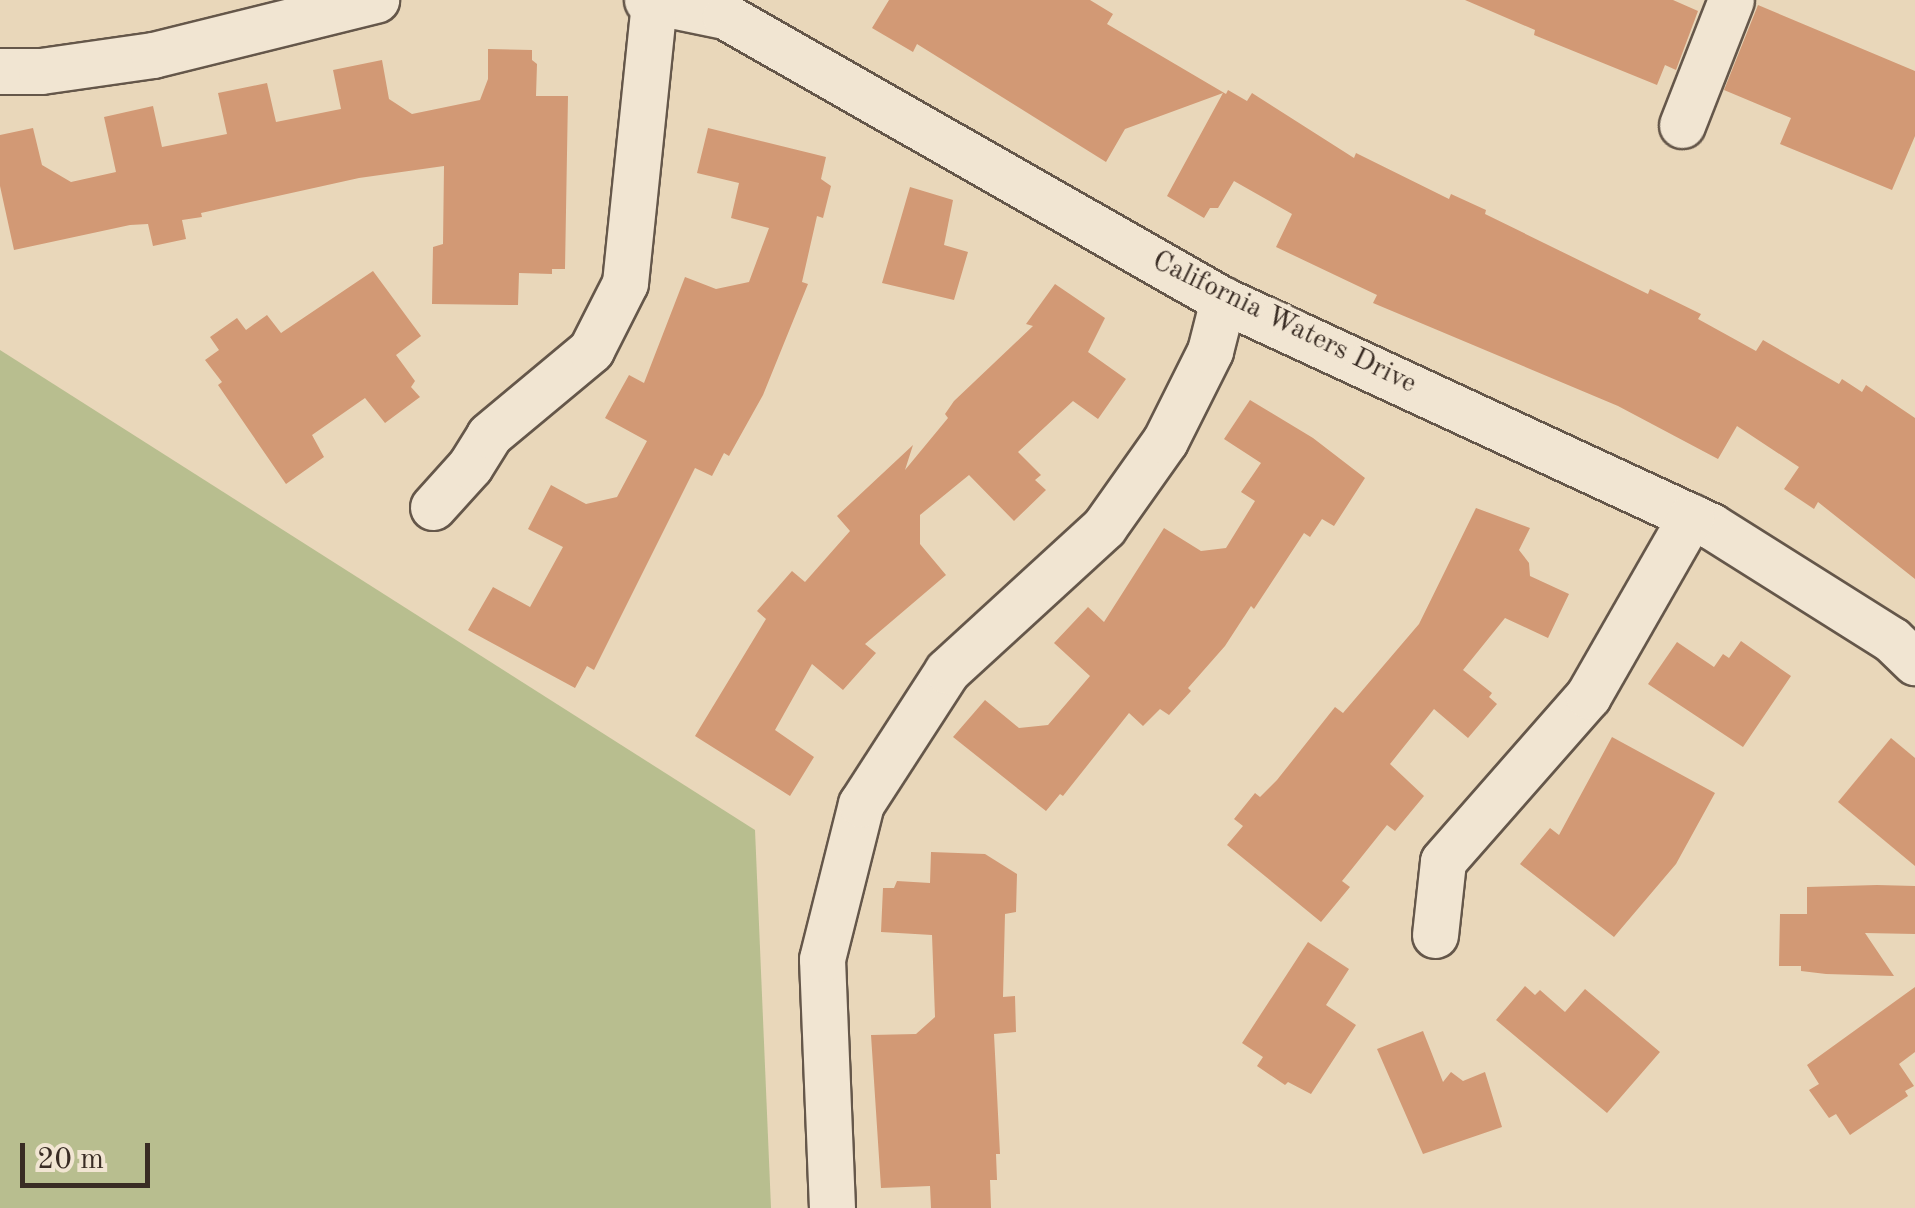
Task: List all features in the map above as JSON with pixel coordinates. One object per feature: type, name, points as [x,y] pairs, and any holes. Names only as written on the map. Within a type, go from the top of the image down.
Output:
[{"type":"street","points":[[0,72],[41,71],[153,56],[376,0]]},
{"type":"street","points":[[1682,125],[1731,0]]},
{"type":"street","points":[[433,508],[470,466],[488,435],[591,350],[624,283],[650,1]]},
{"type":"street","name":"California Waters Drive","points":[[650,1],[725,16],[1223,300],[1691,516],[1892,640],[1915,662]]},
{"type":"street","points":[[832,1208],[822,959],[861,804],[947,671],[1104,527],[1164,441],[1210,351],[1223,300]]},
{"type":"street","points":[[1435,936],[1444,861],[1588,696],[1691,516]]},
{"type":"green space","points":[[0,350],[755,830],[771,1208],[0,1208]]},
{"type":"building","points":[[889,0],[1090,0],[1113,14],[1107,24],[1226,94],[1228,90],[1247,101],[1252,93],[1354,158],[1356,153],[1449,199],[1451,194],[1486,210],[1485,214],[1648,294],[1650,289],[1701,314],[1698,319],[1756,351],[1763,340],[1839,384],[1842,379],[1862,392],[1866,385],[1915,418],[1915,579],[1818,502],[1814,509],[1784,489],[1799,467],[1737,426],[1718,459],[1618,406],[1373,303],[1377,295],[1276,247],[1292,214],[1234,181],[1218,208],[1210,208],[1204,218],[1167,196],[1223,93],[1125,129],[1106,162],[917,44],[913,52],[872,28]]},
{"type":"building","points":[[1465,0],[1673,0],[1698,11],[1676,70],[1665,65],[1657,85],[1534,35],[1535,30]]},
{"type":"building","points":[[1758,5],[1915,71],[1915,136],[1892,190],[1780,144],[1791,118],[1724,90]]},
{"type":"building","points":[[488,49],[532,50],[532,60],[537,64],[536,96],[568,96],[565,269],[552,269],[552,274],[519,273],[518,305],[432,304],[433,247],[443,244],[444,166],[359,178],[201,213],[202,217],[182,220],[186,239],[153,246],[148,224],[14,250],[0,186],[0,135],[33,128],[42,165],[71,182],[116,172],[104,117],[153,106],[162,147],[227,134],[218,93],[267,83],[276,122],[341,109],[333,70],[382,60],[389,99],[412,114],[480,100],[488,79]]},
{"type":"building","points":[[708,128],[826,157],[821,179],[831,186],[823,218],[817,216],[802,282],[808,284],[763,395],[729,456],[724,453],[712,476],[695,468],[594,670],[587,666],[575,688],[468,630],[493,587],[530,607],[563,547],[528,529],[551,485],[586,504],[617,497],[647,441],[605,418],[629,375],[644,383],[685,277],[716,289],[749,282],[769,228],[731,218],[739,183],[697,173]]},
{"type":"building","points":[[910,187],[953,200],[944,245],[968,252],[954,300],[882,283]]},
{"type":"building","points":[[373,271],[421,336],[396,355],[415,381],[411,387],[420,397],[385,423],[365,398],[312,435],[324,457],[286,484],[205,360],[219,350],[210,337],[237,318],[246,330],[267,315],[281,333]]},
{"type":"building","points":[[1055,284],[1105,318],[1088,352],[1126,379],[1098,419],[1073,401],[1018,452],[1041,475],[1035,480],[1046,490],[1014,521],[969,475],[920,515],[920,544],[946,575],[865,644],[876,653],[843,690],[812,664],[775,730],[814,757],[790,796],[695,736],[766,619],[757,611],[792,571],[805,582],[850,531],[837,516],[913,445],[905,470],[948,418],[945,414],[954,401],[1033,326],[1026,324]]},
{"type":"building","points":[[1250,400],[1313,438],[1365,478],[1334,526],[1322,519],[1310,537],[1304,533],[1254,609],[1251,606],[1225,646],[1169,715],[1160,709],[1143,726],[1129,713],[1063,796],[1060,794],[1046,811],[953,737],[985,700],[1019,728],[1048,725],[1090,676],[1054,643],[1088,607],[1104,622],[1164,528],[1201,551],[1226,548],[1255,501],[1241,492],[1261,463],[1224,439]]},
{"type":"building","points":[[1476,508],[1530,528],[1519,550],[1529,563],[1530,576],[1569,594],[1548,638],[1505,618],[1463,670],[1492,693],[1489,697],[1497,704],[1468,738],[1434,709],[1390,764],[1424,796],[1395,831],[1387,825],[1342,881],[1350,887],[1321,922],[1227,845],[1243,826],[1234,819],[1255,793],[1260,797],[1277,780],[1335,707],[1343,713],[1419,624]]},
{"type":"building","points":[[1741,641],[1791,676],[1743,747],[1648,684],[1677,642],[1714,667],[1723,654],[1729,658]]},
{"type":"building","points":[[1612,737],[1715,793],[1676,864],[1614,937],[1520,864],[1550,828],[1559,835]]},
{"type":"building","points":[[1891,738],[1915,758],[1915,866],[1838,802]]},
{"type":"building","points":[[931,852],[985,854],[1017,874],[1016,912],[1005,914],[1003,997],[1015,996],[1016,1032],[994,1034],[1000,1154],[996,1154],[997,1180],[990,1180],[991,1208],[931,1208],[930,1186],[881,1188],[871,1035],[916,1034],[935,1017],[932,935],[881,932],[883,888],[894,888],[897,881],[930,883]]},
{"type":"building","points":[[1915,886],[1915,934],[1865,933],[1894,976],[1826,974],[1801,971],[1801,966],[1779,966],[1780,914],[1807,914],[1807,887]]},
{"type":"building","points":[[1308,942],[1349,969],[1326,1005],[1356,1025],[1311,1094],[1288,1082],[1285,1085],[1257,1066],[1263,1057],[1242,1043]]},
{"type":"building","points":[[1525,986],[1535,995],[1540,990],[1565,1012],[1585,989],[1660,1052],[1607,1113],[1496,1020]]},
{"type":"building","points":[[1915,987],[1915,1052],[1899,1064],[1914,1086],[1905,1091],[1908,1096],[1850,1135],[1836,1114],[1829,1118],[1809,1090],[1819,1084],[1807,1065]]},
{"type":"building","points":[[1423,1031],[1443,1082],[1451,1072],[1463,1081],[1485,1072],[1502,1127],[1423,1154],[1377,1049]]}]
